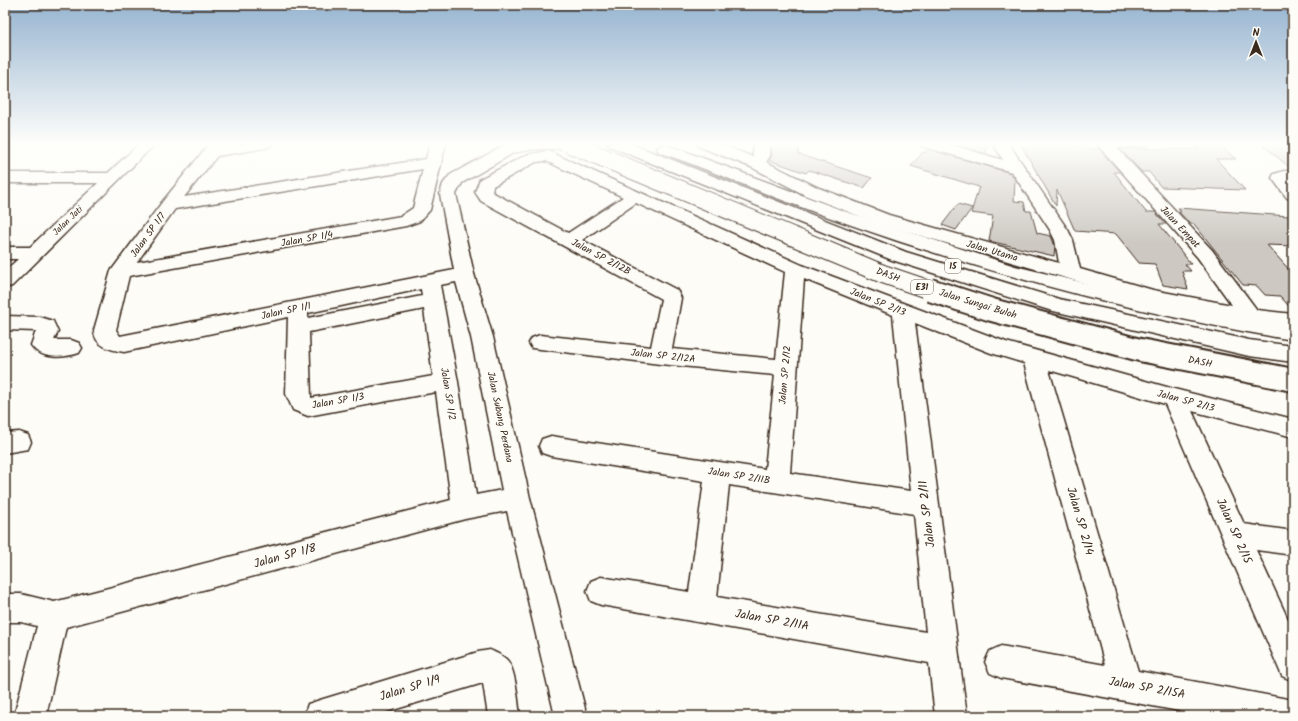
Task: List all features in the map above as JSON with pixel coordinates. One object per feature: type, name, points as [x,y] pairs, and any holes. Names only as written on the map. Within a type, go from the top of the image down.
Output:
[{"type":"main road","name":"Jalan SP 1/7","points":[[108,339],[105,335],[105,330],[122,271],[169,205],[192,177]]},
{"type":"main road","points":[[169,205],[350,177]]},
{"type":"main road","name":"Jalan SP 1/4","points":[[122,271],[406,221],[414,217],[421,210],[428,177]]},
{"type":"main road","name":"Jalan Subang Perdana","points":[[459,177],[449,188],[449,207],[464,274],[482,337],[517,498],[571,716]]},
{"type":"main road","name":"Jalan SP 2/13","points":[[484,187],[486,183],[497,177]]},
{"type":"main road","name":"Jalan SP 2/13","points":[[593,177],[795,269],[1000,348],[1174,398],[1293,428]]},
{"type":"main road","name":"DASH","points":[[648,177],[883,274],[992,310],[1140,350],[1293,380]]},
{"type":"main road","name":"Jalan Sungai Buloh","points":[[665,177],[876,272],[954,297],[1060,328],[1252,374],[1293,380]]},
{"type":"main road","name":"E31","points":[[678,177],[899,256],[1056,306],[1250,348],[1293,354]]},
{"type":"main road","name":"15","points":[[709,177],[867,239],[1008,283],[1150,318],[1293,342]]},
{"type":"main road","points":[[740,177],[797,200],[917,242],[1061,284],[1227,322],[1293,333]]},
{"type":"main road","name":"Jalan Utama","points":[[782,177],[813,192],[883,219],[1071,274],[1152,296],[1251,316],[1293,321]]},
{"type":"main road","points":[[1023,177],[1059,230],[1064,240],[1071,274]]},
{"type":"main road","name":"Jalan Empat","points":[[1134,177],[1205,254],[1251,316]]},
{"type":"main road","points":[[1283,177],[1280,178],[1293,194]]},
{"type":"main road","points":[[5,178],[113,178]]},
{"type":"main road","name":"Jalan Jati","points":[[5,282],[113,178]]},
{"type":"main road","name":"Jalan SP 2/12B","points":[[484,187],[483,192],[486,198],[670,295],[671,298],[660,356]]},
{"type":"main road","points":[[569,241],[635,196]]},
{"type":"main road","points":[[765,225],[885,286],[1053,340],[1263,389],[1293,393]]},
{"type":"main road","points":[[5,253],[35,253]]},
{"type":"main road","name":"Jalan SP 2/12","points":[[777,482],[795,269]]},
{"type":"main road","points":[[432,291],[464,274]]},
{"type":"main road","name":"Jalan SP 1/1","points":[[108,339],[114,343],[124,344],[298,318],[432,291]]},
{"type":"main road","name":"Jalan SP 1/2","points":[[432,291],[465,508]]},
{"type":"main road","name":"Jalan SP 2/11","points":[[904,312],[951,716]]},
{"type":"main road","name":"Jalan SP 1/3","points":[[298,318],[298,394],[301,404],[308,406],[447,382]]},
{"type":"main road","points":[[5,322],[40,324],[46,326],[47,332],[42,345],[47,348],[71,348]]},
{"type":"main road","name":"Jalan SP 2/12A","points":[[540,343],[786,368]]},
{"type":"main road","name":"Jalan SP 2/14","points":[[1034,358],[1126,684]]},
{"type":"main road","name":"Jalan SP 2/15","points":[[1174,398],[1293,665]]},
{"type":"main road","name":"Jalan SP 2/11B","points":[[551,446],[926,505]]},
{"type":"main road","points":[[701,608],[718,472]]},
{"type":"main road","name":"Jalan SP 1/8","points":[[5,608],[21,608],[54,616],[465,508],[517,498]]},
{"type":"main road","points":[[1236,535],[1293,543]]},
{"type":"main road","name":"Jalan SP 2/11A","points":[[601,591],[943,650]]},
{"type":"main road","points":[[30,716],[54,616]]},
{"type":"main road","name":"Jalan SP 2/15A","points":[[1002,662],[1293,716]]},
{"type":"main road","name":"Jalan SP 1/9","points":[[320,716],[478,668],[490,666],[497,672],[504,716]]},
{"type":"building","points":[[829,177],[868,177],[872,178],[864,188]]},
{"type":"building","points":[[945,177],[1013,177],[1015,180],[1014,201],[1024,202],[1026,211],[1031,211],[1037,233],[1051,236],[1055,246],[1054,256],[989,241],[993,216],[971,213],[979,187]]},
{"type":"building","points":[[1039,177],[1118,177],[1146,212],[1155,212],[1166,224],[1159,224],[1191,264],[1185,264],[1191,271],[1182,271],[1188,289],[1163,285],[1155,264],[1139,263],[1116,234],[1075,231],[1057,190],[1056,206]]},
{"type":"building","points":[[1153,177],[1233,177],[1245,190],[1161,187]]},
{"type":"building","points":[[958,204],[972,208],[956,230],[942,225]]},
{"type":"building","points":[[1178,208],[1289,216],[1293,220],[1293,246],[1267,245],[1293,274],[1293,311],[1280,296],[1265,295],[1257,286],[1243,285],[1194,224],[1190,224],[1179,212],[1181,212]]}]
